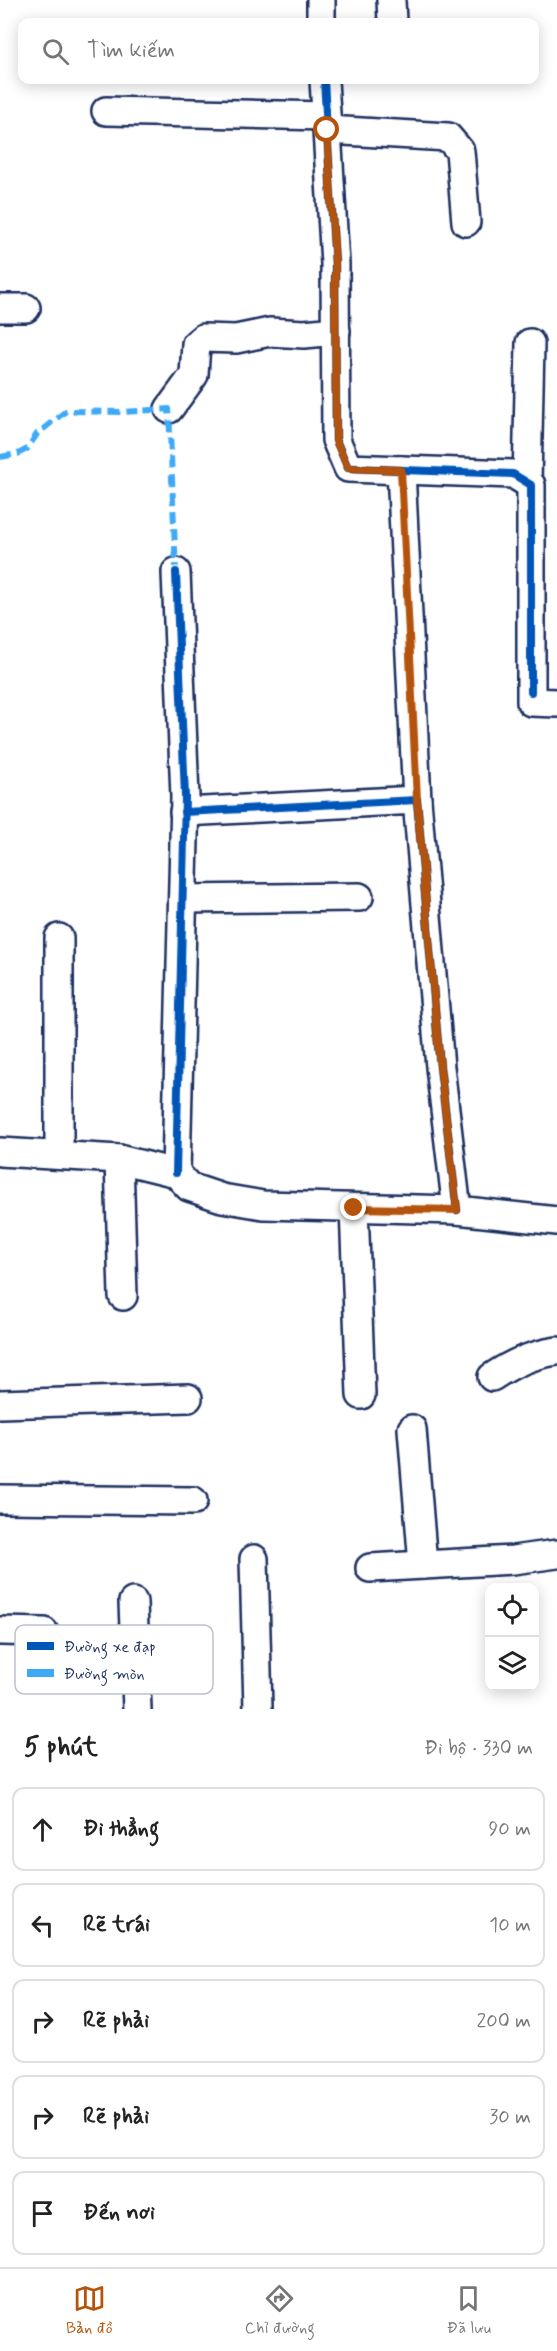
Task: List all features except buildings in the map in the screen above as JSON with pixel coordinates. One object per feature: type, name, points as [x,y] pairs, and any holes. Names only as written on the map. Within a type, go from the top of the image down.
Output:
[{"type":"street","points":[[321,0],[321,18]]},
{"type":"street","points":[[391,0],[392,18]]},
{"type":"street","points":[[324,84],[335,264],[336,441],[348,468],[513,474],[531,485],[531,702],[557,703]]},
{"type":"street","points":[[105,111],[327,123],[448,137],[460,151],[466,222]]},
{"type":"street","points":[[169,409],[194,375],[196,344],[202,338],[236,339],[270,332],[304,334],[336,331]]},
{"type":"street","points":[[527,483],[530,343]]},
{"type":"street","points":[[401,470],[417,800],[440,1067],[457,1210]]},
{"type":"street","points":[[176,572],[184,812],[176,1173]]},
{"type":"street","points":[[184,812],[417,800]]},
{"type":"street","points":[[183,898],[359,897]]},
{"type":"street","points":[[58,938],[59,1155]]},
{"type":"street","points":[[0,1152],[119,1159],[176,1173],[189,1186],[222,1198],[263,1205],[457,1210],[557,1221]]},
{"type":"street","points":[[119,1159],[123,1296]]},
{"type":"street","points":[[354,1208],[362,1395]]},
{"type":"street","points":[[492,1377],[515,1361],[538,1354],[557,1352]]},
{"type":"street","points":[[0,1404],[188,1398]]},
{"type":"street","points":[[412,1429],[423,1565]]},
{"type":"street","points":[[0,1499],[193,1501]]},
{"type":"street","points":[[370,1568],[513,1560],[557,1554]]},
{"type":"street","points":[[254,1559],[258,1709]]},
{"type":"street","points":[[133,1602],[134,1625]]},
{"type":"street","points":[[0,1631],[15,1631]]},
{"type":"street","points":[[136,1694],[137,1709]]},
{"type":"marked path","points":[[0,457],[18,454],[27,449],[37,434],[66,411],[123,412],[169,409],[176,572]]},
{"type":"cycle path","points":[[324,84],[335,264],[336,440],[348,468],[513,474],[531,485],[531,692]]},
{"type":"cycle path","points":[[176,572],[185,797],[176,1173]]},
{"type":"cycle path","points":[[184,812],[417,800],[440,1067],[457,1210]]},
{"type":"route","points":[[327,130],[335,264],[336,441],[348,468],[401,470],[417,800],[440,1067],[457,1210],[354,1208]]}]
